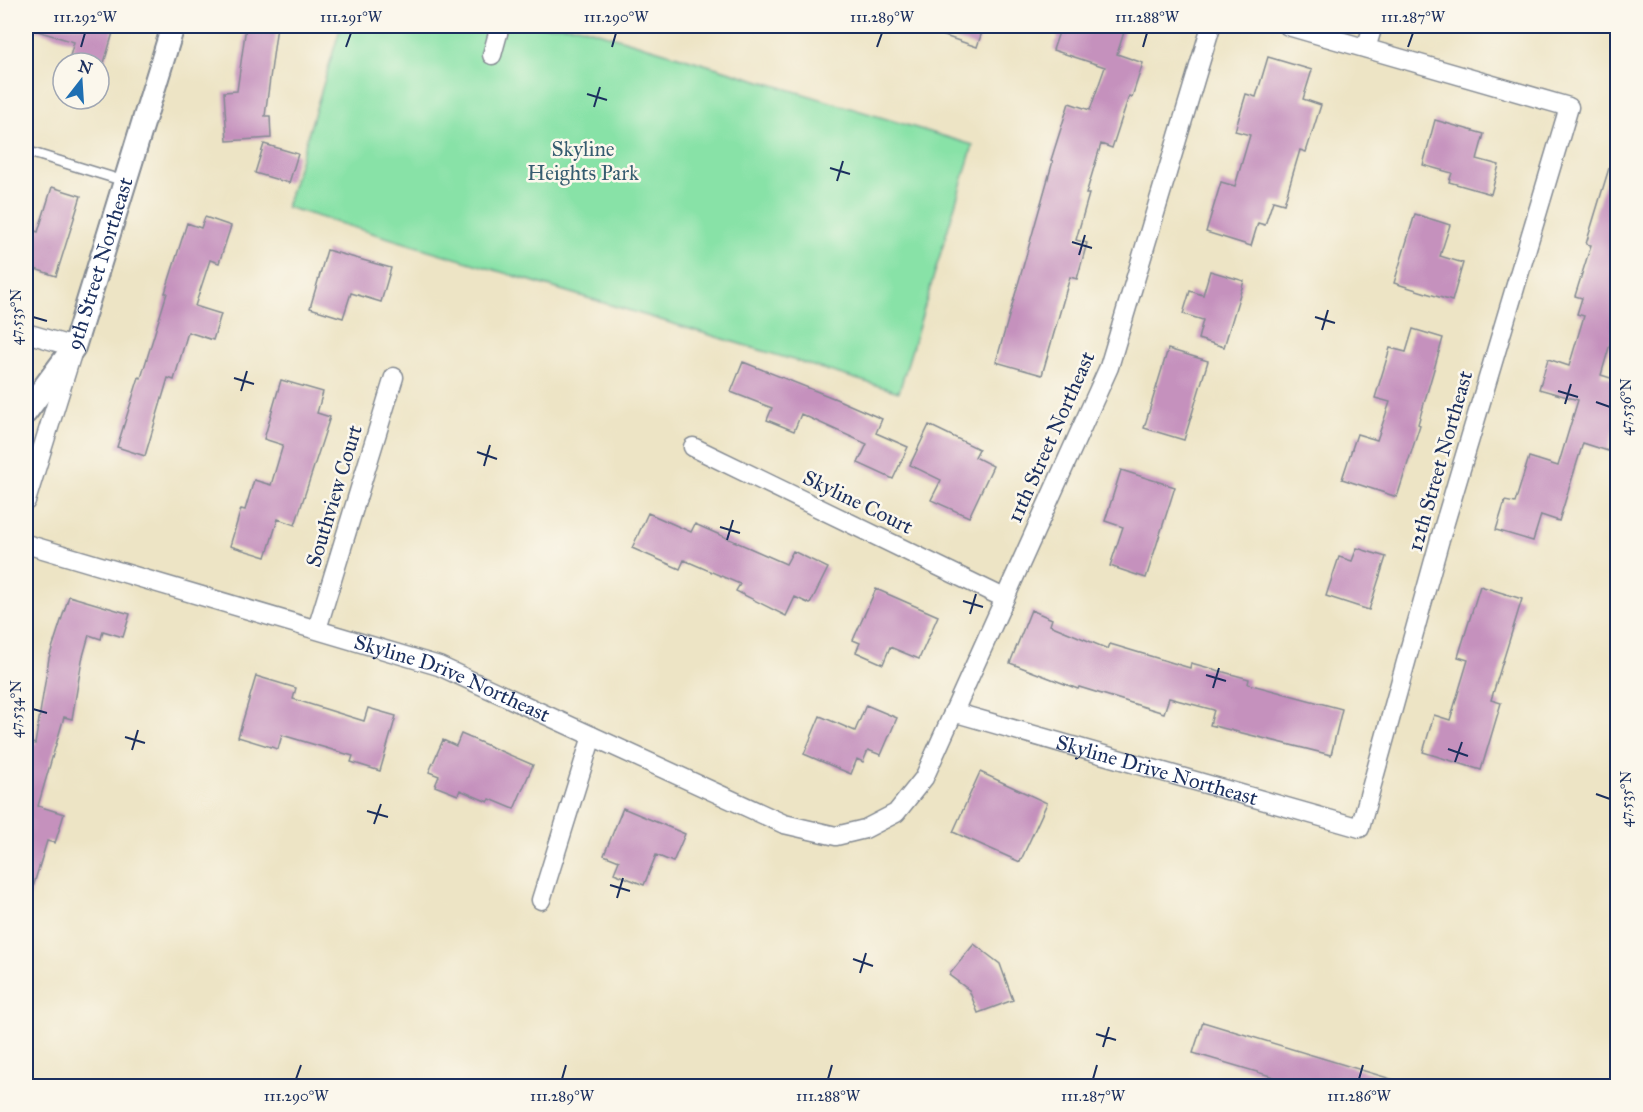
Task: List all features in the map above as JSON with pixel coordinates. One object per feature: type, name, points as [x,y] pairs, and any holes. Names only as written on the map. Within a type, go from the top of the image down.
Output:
[{"type":"street","name":"9th Street Northeast","points":[[26,501],[173,26]]},
{"type":"street","points":[[492,55],[500,26]]},
{"type":"street","name":"11th Street Northeast","points":[[865,829],[896,813],[924,778],[1109,367],[1211,26]]},
{"type":"street","points":[[1288,26],[1366,48],[1373,26]]},
{"type":"street","name":"12th Street Northeast","points":[[1360,828],[1440,539],[1569,107],[1366,48]]},
{"type":"street","points":[[26,333],[74,347],[26,412]]},
{"type":"street","name":"Southview Court","points":[[317,629],[394,377]]},
{"type":"street","name":"Skyline Court","points":[[693,447],[1004,598]]},
{"type":"street","name":"Skyline Drive Northeast","points":[[26,544],[439,666],[784,824],[836,836],[865,829]]},
{"type":"street","name":"Skyline Drive Northeast","points":[[953,712],[1360,828]]},
{"type":"street","points":[[541,900],[592,736]]},
{"type":"lane","points":[[26,151],[125,181]]},
{"type":"green space","name":"Skyline Heights Park","points":[[341,26],[578,26],[973,145],[899,392],[286,207]]},
{"type":"building","points":[[35,26],[115,26],[108,51],[71,51],[74,42],[34,30]]},
{"type":"building","points":[[246,26],[277,26],[265,116],[270,116],[271,138],[227,141],[224,92],[237,91]]},
{"type":"building","points":[[925,26],[984,26],[977,47],[924,29]]},
{"type":"building","points":[[1061,26],[1114,26],[1125,29],[1117,54],[1143,63],[1132,97],[1129,96],[1112,148],[1101,144],[1086,194],[1089,194],[1076,240],[1087,243],[1077,279],[1070,277],[1042,375],[996,362],[1053,161],[1051,160],[1069,103],[1090,110],[1105,67],[1053,50]]},
{"type":"building","points":[[1268,57],[1312,70],[1303,99],[1321,105],[1306,152],[1300,150],[1284,204],[1273,201],[1265,225],[1258,223],[1251,246],[1206,232],[1221,182],[1235,186],[1250,135],[1235,131],[1246,94],[1256,97]]},
{"type":"building","points":[[1435,120],[1484,134],[1477,159],[1499,165],[1491,194],[1449,182],[1452,173],[1423,165]]},
{"type":"building","points":[[264,144],[298,154],[289,183],[255,173]]},
{"type":"building","points":[[1613,155],[1617,156],[1617,320],[1601,375],[1617,380],[1617,419],[1608,451],[1583,443],[1559,521],[1541,515],[1533,541],[1496,530],[1505,501],[1515,503],[1529,457],[1558,466],[1578,400],[1539,389],[1548,359],[1569,366],[1584,316],[1577,314],[1582,298],[1575,296],[1591,245],[1586,244]]},
{"type":"building","points":[[52,187],[81,196],[56,276],[26,266],[26,228],[38,232]]},
{"type":"building","points":[[1415,214],[1450,225],[1440,256],[1463,263],[1452,301],[1394,283]]},
{"type":"building","points":[[205,217],[231,226],[219,263],[210,260],[195,306],[221,314],[213,340],[188,332],[174,380],[168,378],[145,456],[117,447],[139,377],[141,378],[187,223],[201,228]]},
{"type":"building","points":[[327,250],[391,268],[381,302],[351,293],[343,318],[310,308]]},
{"type":"building","points":[[1210,271],[1244,281],[1224,347],[1198,339],[1203,320],[1183,314],[1190,291],[1203,295]]},
{"type":"building","points":[[1413,329],[1443,338],[1418,424],[1420,425],[1397,497],[1342,479],[1357,434],[1377,440],[1390,402],[1375,398],[1390,348],[1406,352]]},
{"type":"building","points":[[1168,349],[1208,361],[1184,440],[1144,428]]},
{"type":"building","points":[[743,362],[882,419],[876,433],[908,447],[893,479],[858,463],[867,444],[801,414],[794,431],[767,420],[772,408],[731,392]]},
{"type":"building","points":[[281,380],[323,392],[317,413],[330,417],[295,525],[278,519],[266,557],[230,546],[241,509],[245,510],[254,480],[271,485],[283,445],[264,439]]},
{"type":"building","points":[[929,425],[979,449],[975,457],[993,466],[969,517],[931,500],[941,480],[910,465]]},
{"type":"building","points":[[1121,470],[1175,487],[1146,578],[1110,566],[1123,527],[1105,521]]},
{"type":"building","points":[[648,513],[691,532],[695,524],[786,564],[793,551],[828,568],[810,604],[795,597],[786,616],[736,591],[740,584],[684,560],[680,569],[632,548]]},
{"type":"building","points":[[1357,548],[1386,557],[1369,610],[1326,596],[1339,557],[1352,561]]},
{"type":"building","points":[[1480,586],[1522,599],[1491,700],[1501,703],[1481,770],[1423,752],[1434,715],[1450,720],[1468,660],[1458,657]]},
{"type":"building","points":[[876,589],[938,616],[919,659],[890,647],[883,664],[856,652],[860,643],[853,640]]},
{"type":"building","points":[[69,596],[130,614],[123,637],[103,631],[101,639],[89,635],[82,660],[72,719],[64,717],[38,806],[64,814],[55,843],[47,841],[30,897],[26,896],[26,741],[35,744],[49,658]]},
{"type":"building","points":[[1031,610],[1052,619],[1050,625],[1108,649],[1110,644],[1190,668],[1191,663],[1249,679],[1248,684],[1342,709],[1331,755],[1210,725],[1214,710],[1169,698],[1164,713],[1079,687],[1078,689],[1010,663]]},
{"type":"building","points":[[256,676],[296,688],[293,699],[364,721],[368,708],[396,716],[380,771],[351,762],[353,756],[282,735],[278,749],[238,737]]},
{"type":"building","points":[[866,705],[897,718],[881,755],[868,750],[863,762],[857,759],[851,774],[804,754],[820,716],[855,731]]},
{"type":"building","points":[[461,734],[533,765],[514,809],[490,799],[488,802],[460,790],[458,795],[435,786],[439,776],[429,772],[443,740],[456,746]]},
{"type":"building","points":[[980,772],[1047,803],[1020,862],[953,832]]},
{"type":"building","points":[[623,808],[685,834],[673,862],[656,855],[644,885],[614,873],[619,861],[604,855]]},
{"type":"building","points":[[974,944],[1000,964],[1013,1000],[978,1013],[969,990],[949,975]]},
{"type":"building","points":[[1203,1022],[1401,1082],[1400,1086],[1304,1086],[1193,1053]]}]
